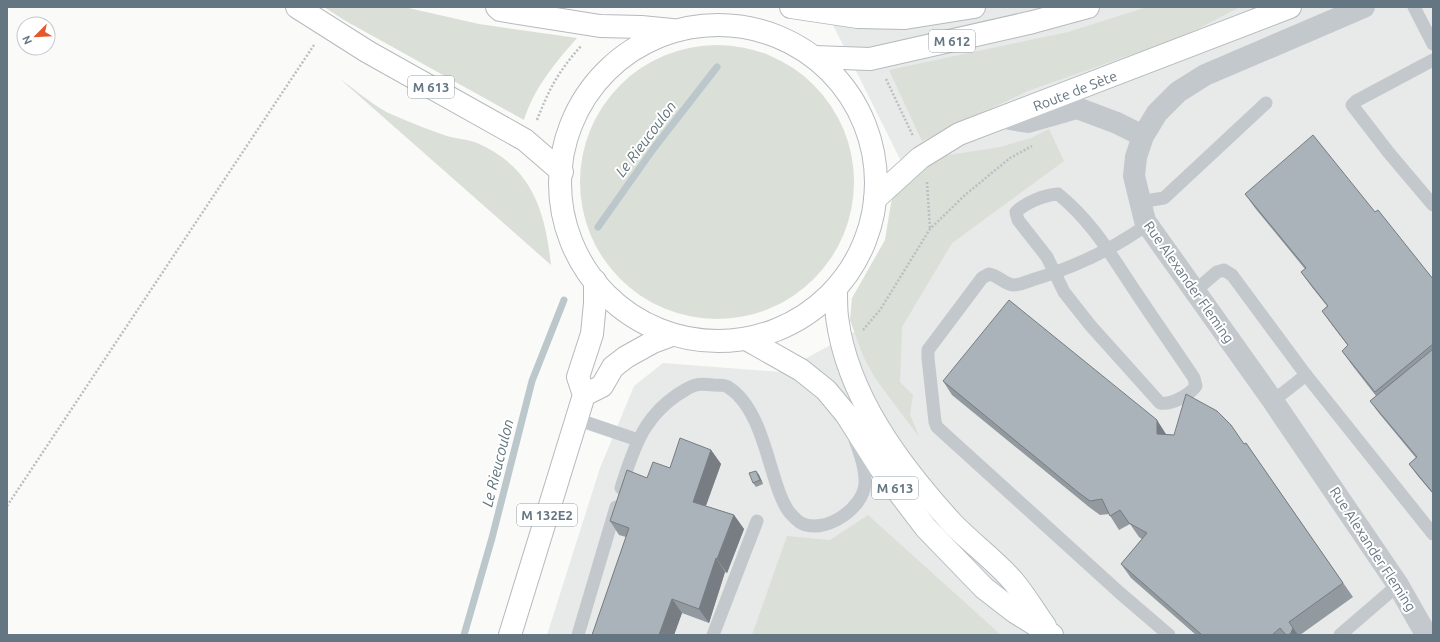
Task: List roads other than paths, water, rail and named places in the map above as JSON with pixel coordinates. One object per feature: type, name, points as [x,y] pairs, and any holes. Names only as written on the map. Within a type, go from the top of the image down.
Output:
[{"type":"main road","name":"M 613","points":[[297,7],[326,26],[525,140],[562,172]]},
{"type":"main road","points":[[497,7],[500,10],[600,26],[642,27],[675,30]]},
{"type":"main road","name":"M 612","points":[[791,7],[858,17],[905,18],[974,7]]},
{"type":"main road","name":"M 612","points":[[814,56],[870,59],[1033,22],[1088,7]]},
{"type":"main road","name":"Route de Sète","points":[[875,199],[920,158],[959,134],[1290,7]]},
{"type":"main road","points":[[723,24],[747,27],[771,34],[793,43],[814,56],[831,72],[846,90],[858,109],[867,130],[873,153],[876,176],[875,199],[868,230],[860,251],[836,290],[817,308],[796,322],[772,333],[748,340],[710,342],[672,335],[650,326],[629,314],[611,299],[595,282],[579,257],[568,230],[562,201],[562,172],[566,145],[574,119],[588,94],[605,73],[626,55],[649,41],[675,30],[723,24]]},
{"type":"main road","points":[[595,282],[595,304],[592,334],[578,377],[584,395],[602,386],[613,367],[626,357],[653,342],[672,335]]},
{"type":"main road","name":"M 613","points":[[836,290],[837,316],[852,375],[861,396],[886,439],[916,480],[952,523],[1013,581],[1050,634]]},
{"type":"main road","name":"M 613","points":[[748,340],[801,370],[826,390],[846,414],[881,469],[926,528],[984,588],[1015,612],[1050,634]]},
{"type":"main road","name":"M 132E2","points":[[510,635],[584,395]]},
{"type":"street","name":"Rue Alexander Fleming","points":[[1364,7],[1204,75],[1173,98],[1157,113],[1143,136],[1136,157],[1134,176],[1139,202],[1148,224],[1273,401],[1398,585],[1420,624],[1424,635]]},
{"type":"street","points":[[1004,118],[1028,122],[1077,108],[1117,123],[1143,136]]},
{"type":"lane","points":[[1414,7],[1433,44]]},
{"type":"lane","points":[[1433,60],[1356,101],[1352,105],[1388,153],[1433,205]]},
{"type":"lane","points":[[1139,202],[1164,198],[1266,103]]},
{"type":"lane","points":[[1058,194],[1099,235],[1110,250],[1138,296],[1194,378],[1196,386],[1192,391],[1167,404],[1160,403],[1090,325],[1064,292],[1054,273],[1047,257],[1018,220],[1016,212],[1022,205],[1058,194]]},
{"type":"lane","points":[[1148,224],[1110,250],[1054,273],[1014,285],[1006,282],[996,275],[989,274],[982,278],[928,350],[935,422],[942,432],[1120,593],[1169,635]]},
{"type":"lane","points":[[1195,291],[1217,272],[1224,270],[1232,275],[1306,375],[1433,534]]},
{"type":"lane","points":[[1273,401],[1306,375]]},
{"type":"lane","points":[[578,635],[632,450],[651,418],[672,397],[697,383],[728,386],[745,402],[757,424],[780,494],[788,512],[802,523],[823,526],[847,515],[861,497],[865,484],[858,449],[846,414]]},
{"type":"lane","points":[[576,419],[638,440]]},
{"type":"lane","points":[[713,635],[757,521]]},
{"type":"lane","points":[[1340,635],[1398,585]]},
{"type":"waterway","name":"Le Rieucoulon","points":[[598,227],[654,148],[717,67]]},
{"type":"waterway","name":"Le Rieucoulon","points":[[464,635],[492,538],[532,381],[564,300]]}]
